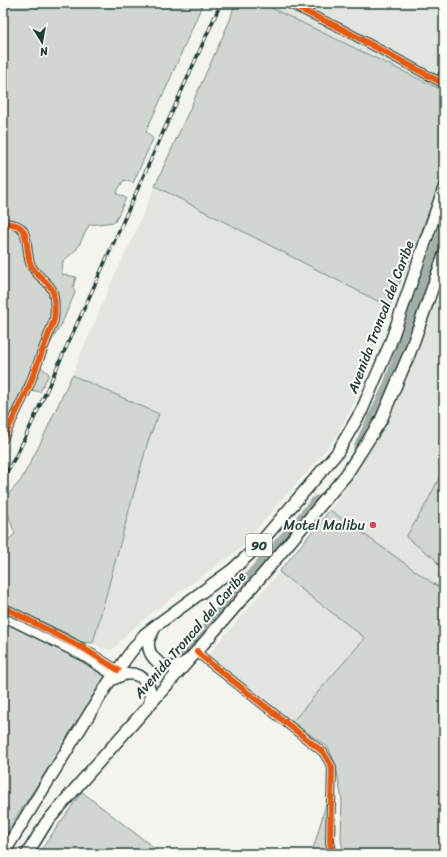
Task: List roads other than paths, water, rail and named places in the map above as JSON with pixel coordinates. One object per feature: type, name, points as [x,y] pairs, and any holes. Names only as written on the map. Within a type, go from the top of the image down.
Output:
[{"type":"highway","name":"Avenida Troncal del Caribe","points":[[3,854],[130,652],[145,634],[232,570],[255,549],[337,453],[362,410],[390,344],[444,188]]},
{"type":"highway","name":"Avenida Troncal del Caribe","points":[[27,854],[46,823],[197,651],[346,475],[381,420],[410,352],[444,255]]},
{"type":"highway","points":[[158,624],[149,640],[149,650],[153,658],[161,665],[170,667],[180,666],[197,651]]},
{"type":"highway","points":[[114,676],[131,674],[142,678],[151,694],[149,706]]},
{"type":"street","points":[[287,3],[340,28],[442,82],[444,72]]},
{"type":"street","points":[[3,223],[16,224],[22,229],[30,264],[35,272],[50,287],[53,294],[55,315],[29,386],[3,439]]},
{"type":"street","points":[[3,530],[3,535]]},
{"type":"street","points":[[3,607],[83,648],[114,676]]},
{"type":"street","points":[[3,617],[80,655],[114,676]]},
{"type":"street","points":[[197,651],[200,655],[322,752],[332,767],[330,842],[332,854]]},
{"type":"waterway","points":[[359,447],[388,387],[444,228]]},
{"type":"waterway","points":[[179,663],[246,581],[317,501]]},
{"type":"railway","points":[[3,478],[29,430],[221,3]]},
{"type":"place","name":"Motel Malibu","points":[[373,525]]}]
